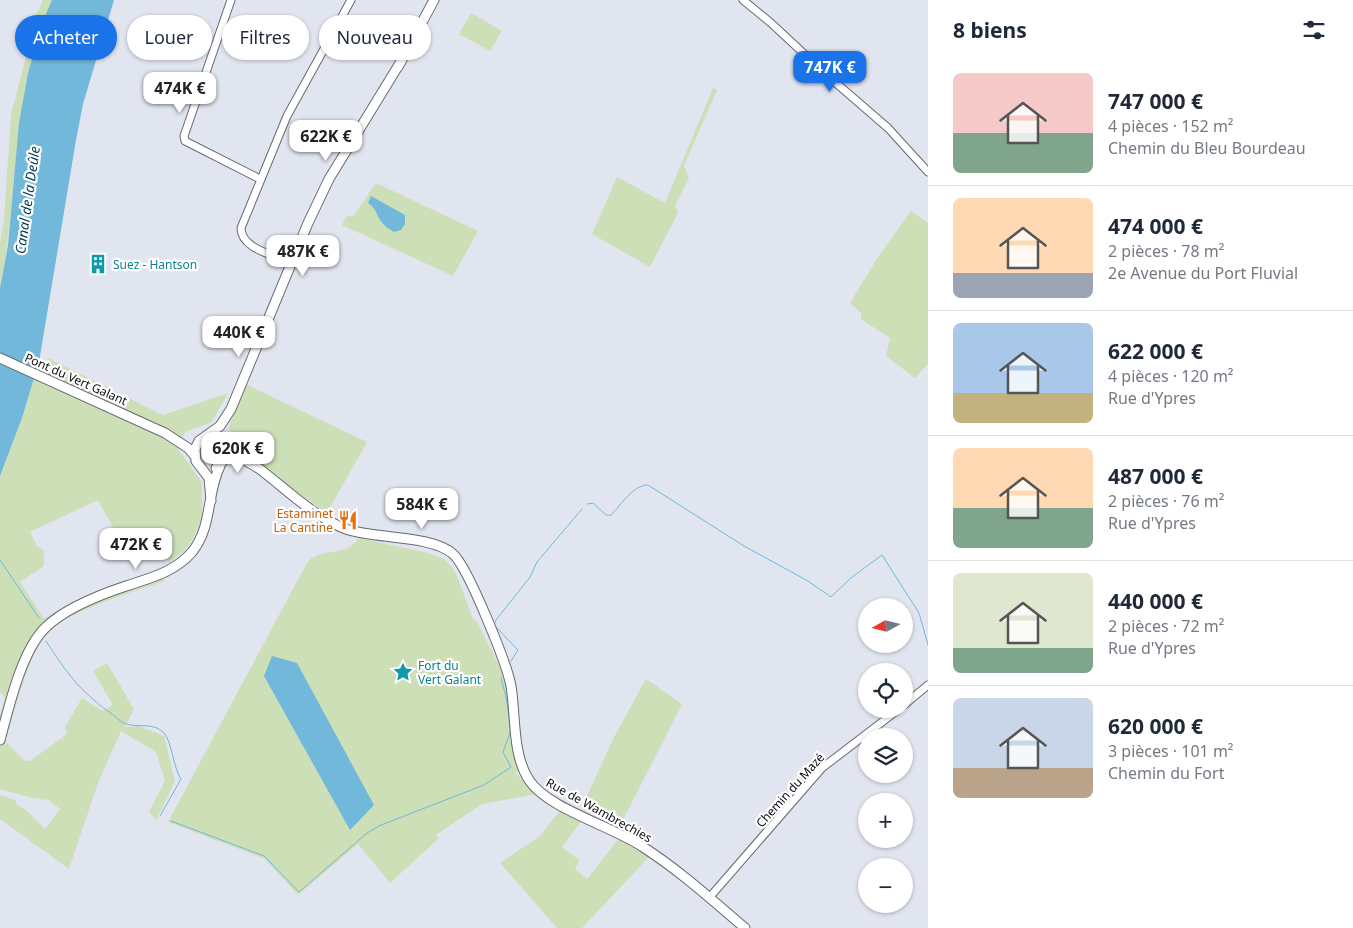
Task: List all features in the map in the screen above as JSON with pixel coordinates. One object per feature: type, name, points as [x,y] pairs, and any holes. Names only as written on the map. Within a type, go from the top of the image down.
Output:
[{"type":"main road","points":[[195,456],[195,447],[204,438],[216,431],[225,420],[237,395],[290,263],[327,183],[362,124],[385,94],[434,0]]},
{"type":"main road","points":[[264,329],[279,302],[303,245],[313,213]]},
{"type":"main road","name":"Pont du Vert Galant","points":[[0,358],[164,432]]},
{"type":"main road","points":[[0,740],[27,658],[43,630],[57,618],[92,600],[162,574],[178,565],[191,552],[202,536],[221,464],[227,454],[224,434],[237,395]]},
{"type":"main road","points":[[164,432],[188,440],[215,437],[225,446]]},
{"type":"main road","points":[[164,432],[188,448],[195,456],[209,478],[211,501]]},
{"type":"main road","name":"Rue de Wambrechies","points":[[225,446],[338,526],[360,533],[432,544],[453,554],[466,572],[508,674],[521,764],[535,788],[556,803],[643,846],[745,928]]},
{"type":"main road","points":[[201,466],[212,469],[221,464],[236,462],[255,467]]},
{"type":"street","points":[[231,0],[184,136],[185,141],[260,179]]},
{"type":"street","points":[[290,263],[248,243],[241,234],[241,228],[286,116],[351,0]]},
{"type":"street","points":[[743,0],[767,18],[834,82],[882,122],[928,172]]},
{"type":"street","points":[[913,698],[928,686]]},
{"type":"street","name":"Chemin du Mazé","points":[[709,898],[822,768],[887,718]]},
{"type":"green space","points":[[43,0],[52,0],[46,15],[36,15]]},
{"type":"green space","points":[[471,13],[502,31],[490,51],[459,34]]},
{"type":"green space","points":[[25,60],[32,60],[23,106],[0,288],[0,243],[4,220],[11,115]]},
{"type":"green space","points":[[713,88],[717,90],[684,166],[689,178],[675,206],[678,213],[650,267],[592,234],[617,177],[665,203]]},
{"type":"green space","points":[[376,183],[478,231],[453,276],[342,225],[346,217],[354,215]]},
{"type":"green space","points":[[911,211],[928,223],[928,364],[915,378],[886,356],[890,338],[861,319],[861,313],[850,303],[878,257]]},
{"type":"green space","points":[[48,358],[163,415],[228,393],[212,422],[185,432],[177,448],[202,482],[202,518],[193,539],[184,551],[169,563],[152,533],[124,547],[98,500],[30,532],[37,546],[44,550],[44,566],[20,582],[44,619],[70,603],[128,580],[158,571],[165,581],[98,604],[49,630],[41,640],[30,663],[21,689],[5,741],[25,761],[30,761],[67,734],[65,727],[82,698],[102,711],[113,705],[93,671],[107,663],[134,709],[125,727],[139,726],[164,736],[175,781],[156,820],[149,812],[165,781],[156,752],[121,731],[98,783],[69,869],[0,819],[0,795],[16,800],[16,804],[27,811],[45,829],[60,809],[48,800],[32,798],[0,789],[0,716],[5,698],[0,691],[0,476],[22,418],[38,367],[46,369]]},
{"type":"green space","points":[[245,384],[367,442],[327,513],[266,468],[240,453],[231,441],[231,432],[228,429]]},
{"type":"green space","points":[[210,441],[219,444],[222,453],[219,462],[210,465],[201,462],[198,453],[201,444]]},
{"type":"green space","points":[[359,538],[428,553],[444,559],[452,567],[472,617],[477,622],[507,681],[520,771],[515,773],[537,794],[482,804],[436,835],[439,838],[390,883],[358,844],[298,895],[265,859],[168,822],[308,561],[321,554],[341,551]]},
{"type":"green space","points":[[646,679],[682,704],[620,826],[581,809],[614,737]]},
{"type":"green space","points":[[561,809],[583,819],[562,847],[579,860],[575,869],[587,879],[621,836],[650,856],[582,928],[557,928],[500,863],[540,836]]},
{"type":"water","points":[[52,0],[114,0],[110,15],[45,15]]},
{"type":"water","name":"Canal de la Deûle","points":[[32,60],[96,60],[83,104],[76,140],[39,362],[22,418],[0,476],[0,288],[8,245],[19,123]]},
{"type":"water","points":[[371,196],[405,215],[405,224],[401,230],[394,232],[383,224],[375,210],[368,203]]},
{"type":"water","points":[[272,656],[297,663],[374,805],[350,830],[264,676]]},
{"type":"waterway","points":[[587,504],[593,503],[606,515],[611,515],[632,492],[637,488],[648,485],[744,546],[808,581],[831,597],[852,577],[882,555],[919,613],[928,645]]},
{"type":"waterway","points":[[511,661],[518,650],[494,625],[496,620],[530,577],[537,562],[582,509]]},
{"type":"waterway","points":[[0,560],[39,618]]},
{"type":"waterway","points":[[46,641],[74,680],[89,696],[120,721],[129,725],[155,727],[167,737],[181,779],[160,816]]},
{"type":"waterway","points":[[171,821],[264,856],[299,892],[367,833],[381,825],[484,785],[511,767],[503,752],[511,730],[501,678]]},
{"type":"place","name":"Suez - Hantson","points":[[98,264]]},
{"type":"place","name":"Estaminet La Cantine","points":[[348,520]]},
{"type":"place","name":"Fort du Vert Galant","points":[[403,672]]}]
